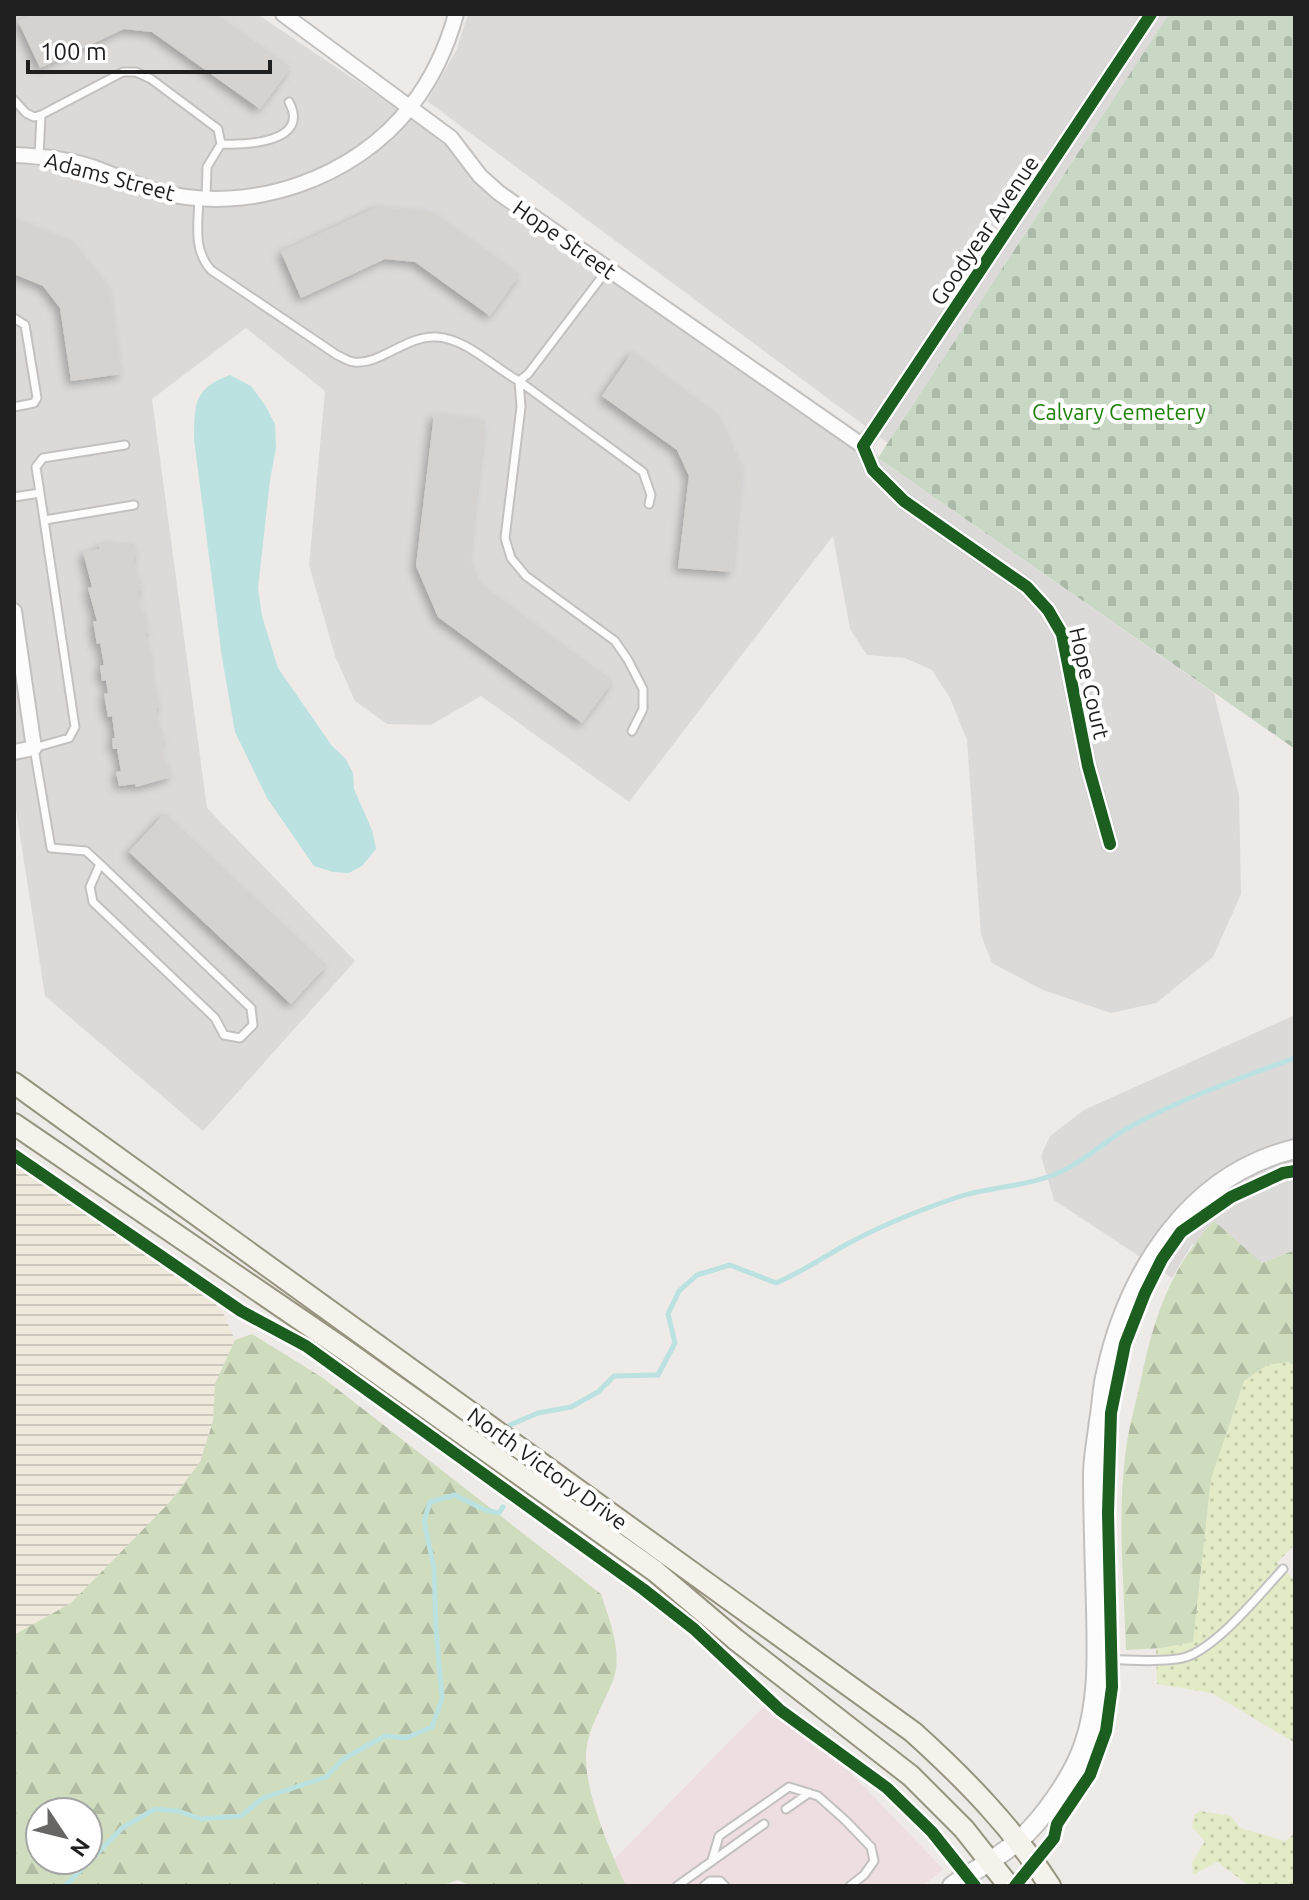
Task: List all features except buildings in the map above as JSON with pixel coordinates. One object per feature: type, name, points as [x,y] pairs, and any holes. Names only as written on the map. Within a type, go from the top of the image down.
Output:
[{"type":"main road","name":"North Victory Drive","points":[[14,1083],[913,1732],[962,1775],[1018,1841],[1050,1886]]},
{"type":"main road","name":"North Victory Drive","points":[[14,1124],[342,1348],[655,1571],[735,1639],[911,1776],[990,1859],[1009,1886]]},
{"type":"street","name":"Hope Street","points":[[283,14],[451,138],[480,176],[499,193],[863,446]]},
{"type":"street","name":"Adams Street","points":[[14,155],[39,156],[89,166],[160,192],[203,199],[241,198],[282,191],[333,170],[378,141],[409,109],[437,66],[456,14]]},
{"type":"street","name":"Goodyear Avenue","points":[[863,446],[1151,14]]},
{"type":"street","name":"Hope Court","points":[[863,446],[873,470],[904,501],[1027,587],[1048,610],[1062,634],[1088,766],[1110,844]]},
{"type":"street","points":[[14,611],[34,748],[14,752]]},
{"type":"street","points":[[952,1886],[1018,1841],[1049,1805],[1079,1757],[1092,1714],[1097,1659],[1093,1471],[1106,1372],[1136,1283],[1177,1221],[1222,1180],[1246,1165],[1295,1149]]},
{"type":"lane","points":[[14,100],[34,117],[123,72],[136,72],[151,79],[218,129],[221,144],[207,167],[198,242],[200,258],[211,270],[337,355],[353,362],[367,360],[409,340],[434,336],[452,339],[519,381],[643,472],[651,495],[649,504]]},
{"type":"lane","points":[[221,144],[264,142],[282,136],[292,123],[289,102]]},
{"type":"lane","points":[[39,156],[41,115]]},
{"type":"lane","points":[[519,381],[528,374],[607,270]]},
{"type":"lane","points":[[14,318],[25,325],[29,337],[37,398],[34,403],[14,407]]},
{"type":"lane","points":[[519,381],[521,407],[505,538],[511,558],[526,576],[615,641],[643,689],[643,709],[632,731]]},
{"type":"lane","points":[[100,864],[90,887],[93,902],[215,1018],[224,1035],[240,1038],[253,1025],[251,1008],[100,864],[86,851],[51,848],[34,748],[69,738],[75,727],[36,467],[43,458],[125,445]]},
{"type":"lane","points":[[14,497],[40,493]]},
{"type":"lane","points":[[45,520],[134,505]]},
{"type":"lane","points":[[1097,1659],[1186,1657],[1213,1640],[1283,1569]]},
{"type":"lane","points":[[712,1860],[719,1836],[789,1787],[809,1793],[827,1804],[871,1847],[874,1861],[864,1875],[850,1886]]},
{"type":"lane","points":[[786,1809],[809,1793]]},
{"type":"lane","points":[[677,1886],[764,1824]]},
{"type":"lane","points":[[704,1886],[710,1881],[720,1881],[725,1886]]},
{"type":"shaded area","points":[[14,14],[257,14],[455,147],[505,203],[1214,693],[1239,795],[1241,894],[1213,957],[1156,1003],[1111,1013],[1043,990],[992,963],[981,935],[967,740],[950,698],[932,670],[905,658],[867,655],[850,629],[833,536],[629,802],[481,696],[431,725],[387,724],[355,701],[335,656],[309,565],[325,391],[246,328],[152,399],[207,808],[355,961],[203,1131],[45,996],[14,797]]},
{"type":"shaded area","points":[[468,14],[1169,14],[888,443],[427,101],[456,51]]},
{"type":"shaded area","points":[[1295,1015],[1295,1250],[1262,1263],[1192,1244],[1172,1278],[1054,1200],[1041,1156],[1050,1136],[1084,1110]]},
{"type":"shaded area","points":[[14,1162],[204,1290],[223,1313],[235,1340],[215,1384],[213,1421],[200,1462],[169,1503],[71,1603],[14,1635]]},
{"type":"shaded area","points":[[770,1700],[848,1770],[943,1869],[923,1886],[588,1886]]},
{"type":"green space","name":"Calvary Cemetery","points":[[1169,14],[1295,14],[1295,749],[878,458]]},
{"type":"green space","points":[[1214,1221],[1262,1263],[1295,1250],[1295,1366],[1288,1362],[1267,1365],[1244,1381],[1211,1479],[1193,1642],[1126,1650],[1122,1524],[1123,1474],[1129,1433],[1151,1338],[1165,1296],[1185,1258]]},
{"type":"green space","points":[[252,1334],[323,1378],[601,1594],[614,1638],[617,1661],[612,1683],[590,1734],[586,1768],[599,1820],[626,1886],[471,1886],[458,1880],[440,1886],[14,1886],[14,1635],[71,1603],[169,1503],[200,1462],[213,1421],[215,1384],[235,1340]]},
{"type":"green space","points":[[1288,1362],[1295,1366],[1295,1544],[1277,1563],[1295,1581],[1295,1743],[1212,1693],[1157,1684],[1156,1649],[1193,1642],[1211,1479],[1244,1381],[1267,1365]]},
{"type":"green space","points":[[1200,1811],[1231,1816],[1240,1828],[1285,1841],[1295,1833],[1295,1886],[1250,1886],[1217,1862],[1193,1875],[1192,1863],[1205,1841],[1192,1827],[1195,1814]]},
{"type":"water","points":[[230,375],[251,386],[275,424],[276,448],[258,588],[262,616],[278,668],[353,773],[354,789],[372,830],[376,849],[362,866],[349,873],[314,866],[267,798],[235,732],[222,658],[194,439],[198,399],[209,386]]},
{"type":"waterway","points":[[510,1425],[538,1413],[571,1407],[598,1392],[614,1376],[658,1375],[675,1343],[668,1314],[679,1291],[697,1275],[730,1265],[776,1283],[854,1241],[943,1202],[1053,1175],[1082,1160],[1126,1129],[1167,1108],[1295,1058]]},
{"type":"waterway","points":[[65,1886],[122,1828],[155,1809],[178,1811],[201,1819],[241,1816],[263,1798],[326,1777],[343,1759],[385,1736],[406,1738],[432,1727],[442,1699],[434,1568],[424,1521],[430,1502],[455,1495],[485,1510],[499,1513],[503,1507]]},
{"type":"cycle path","points":[[1110,844],[1088,766],[1062,634],[1048,610],[1027,587],[904,501],[873,470],[863,446],[1151,14]]},
{"type":"cycle path","points":[[14,1155],[241,1311],[306,1346],[643,1589],[694,1629],[780,1710],[887,1788],[932,1832],[975,1886]]},
{"type":"cycle path","points":[[1015,1886],[1054,1838],[1057,1824],[1090,1775],[1106,1731],[1112,1687],[1108,1513],[1111,1413],[1125,1344],[1145,1293],[1162,1259],[1181,1232],[1231,1197],[1283,1173],[1295,1171]]}]
